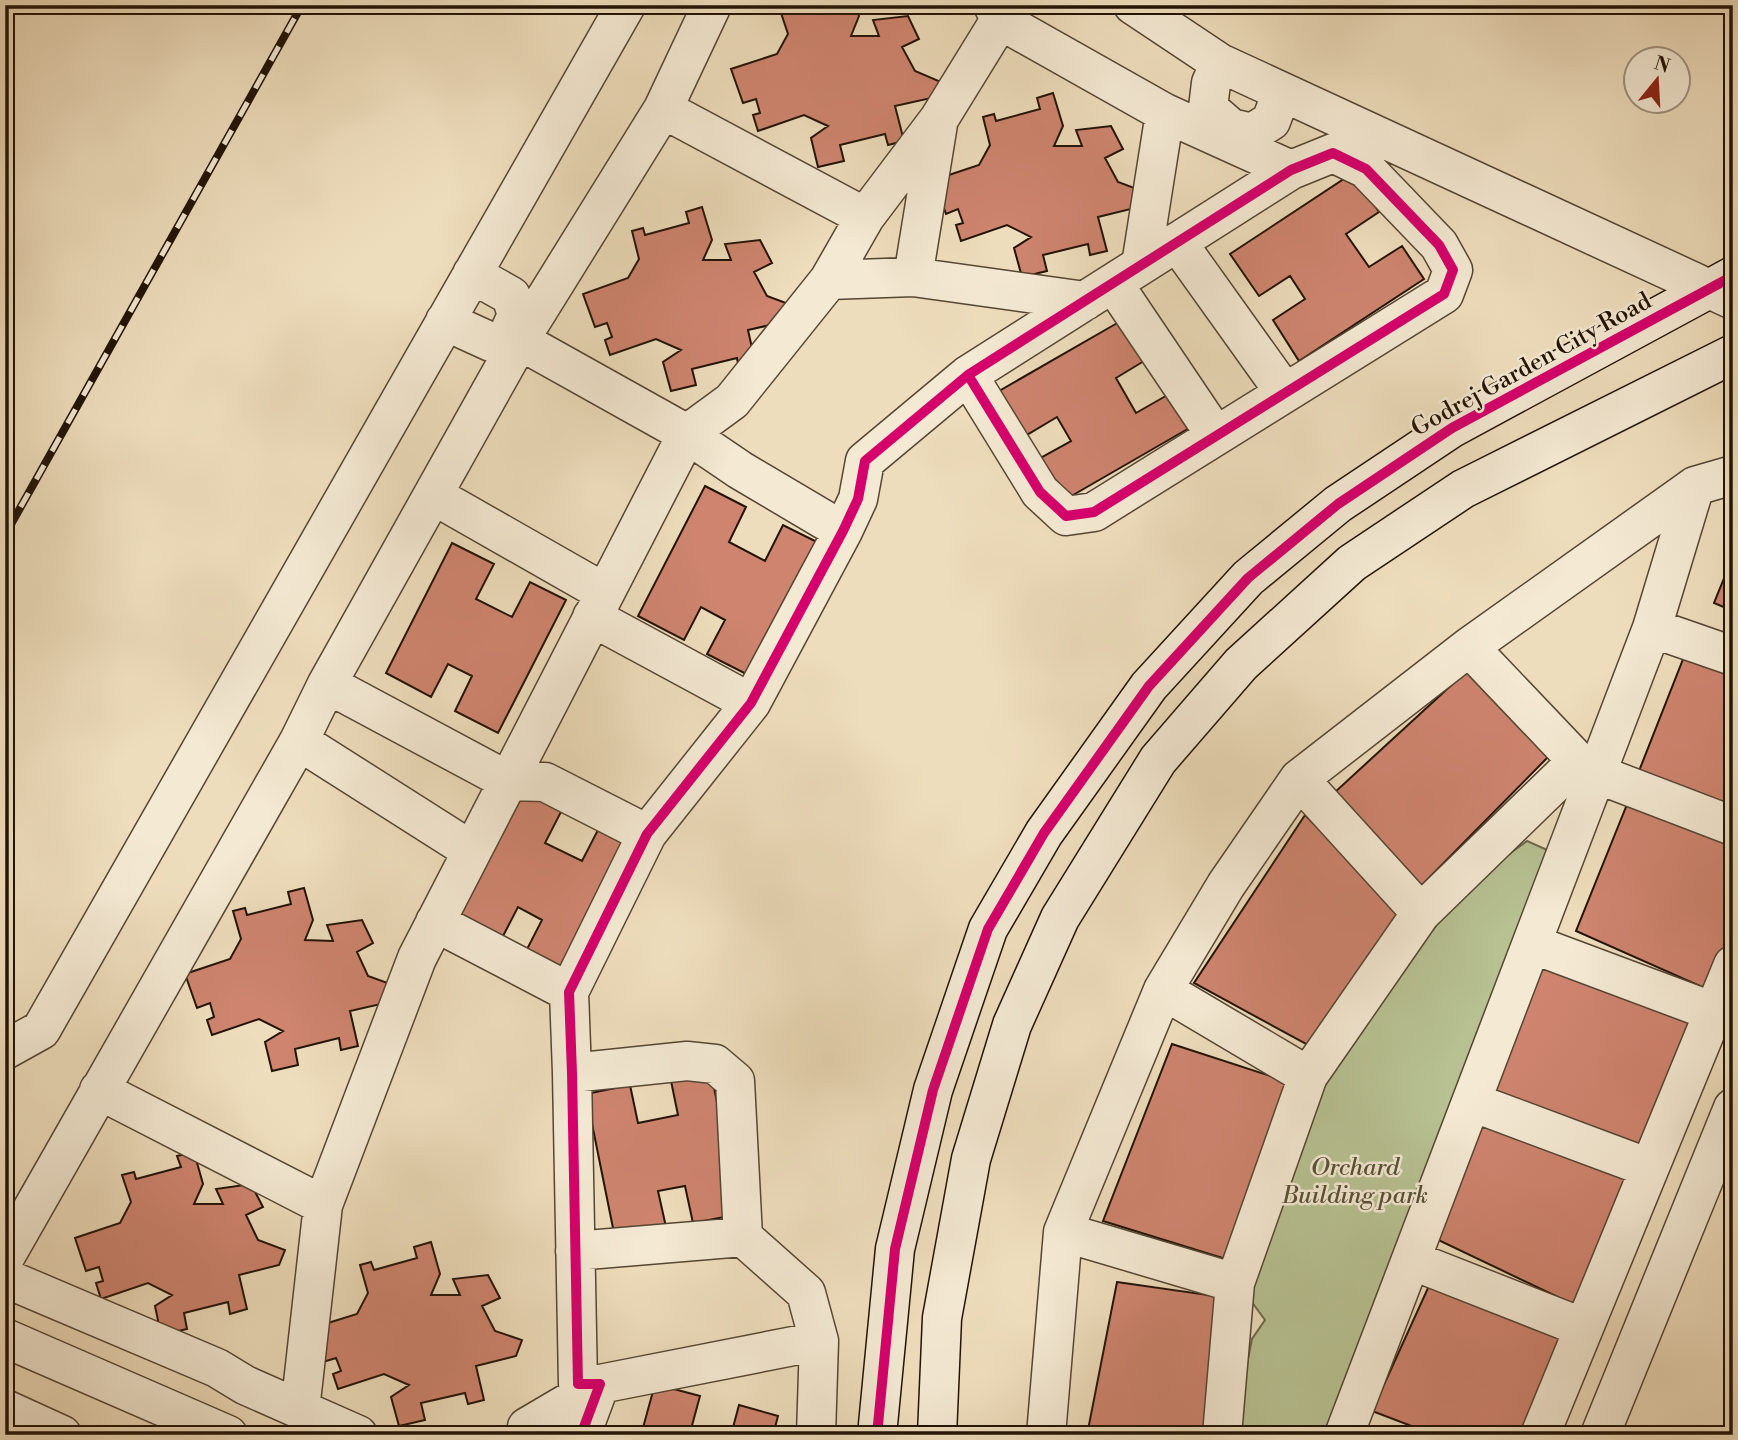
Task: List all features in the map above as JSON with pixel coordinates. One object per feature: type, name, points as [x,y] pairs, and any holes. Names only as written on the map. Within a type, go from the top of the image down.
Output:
[{"type":"street","points":[[5,1050],[41,1030],[626,5]]},
{"type":"street","points":[[5,1257],[299,741],[327,684],[433,495],[514,338],[663,109],[712,5]]},
{"type":"street","points":[[1133,5],[1220,63],[1724,288]]},
{"type":"street","points":[[300,1410],[323,1205],[417,958],[687,434],[732,401],[829,280],[865,217],[939,119],[996,13],[1165,113],[1227,134],[1291,170]]},
{"type":"street","points":[[1220,63],[1211,83],[1208,108],[1227,134]]},
{"type":"street","points":[[1227,134],[1252,133],[1271,121],[1282,92]]},
{"type":"street","points":[[663,109],[865,217]]},
{"type":"street","points":[[1113,283],[1165,113]]},
{"type":"street","points":[[913,278],[939,119]]},
{"type":"street","points":[[820,1340],[600,1384],[578,1384],[569,992],[646,834],[751,703],[843,531],[858,499],[865,461],[968,375],[1291,170],[1333,153],[1366,169],[1438,244],[1453,270],[1444,294],[1094,512],[1066,516],[1040,492],[968,375]]},
{"type":"street","points":[[1177,243],[1285,393]]},
{"type":"street","points":[[472,274],[511,296],[517,315],[514,338]]},
{"type":"street","points":[[829,280],[913,278],[1113,283]]},
{"type":"street","points":[[1113,283],[1216,436]]},
{"type":"street","name":"Godrej Garden City Road","points":[[877,1435],[895,1249],[933,1090],[988,929],[1044,833],[1149,686],[1248,578],[1338,504],[1452,428],[1724,288]]},
{"type":"street","points":[[445,321],[491,342],[514,338],[687,434],[740,470],[843,531]]},
{"type":"street","points":[[937,1435],[942,1318],[966,1186],[971,1159],[1012,1026],[1060,918],[1158,760],[1241,664],[1352,563],[1464,489],[1733,354]]},
{"type":"street","points":[[1046,1435],[1063,1232],[1163,990],[1226,885],[1299,779],[1469,647],[1695,486],[1733,475]]},
{"type":"street","points":[[1356,1431],[1411,1259],[1532,944],[1592,773],[1651,628],[1695,486]]},
{"type":"street","points":[[433,495],[751,703]]},
{"type":"street","points":[[1651,628],[1733,656]]},
{"type":"street","points":[[1469,647],[1592,773]]},
{"type":"street","points":[[327,684],[508,781],[545,782],[646,834]]},
{"type":"street","points":[[299,741],[472,851]]},
{"type":"street","points":[[1222,1435],[1236,1283],[1308,1076],[1421,913],[1563,775],[1575,771],[1592,773],[1733,826]]},
{"type":"street","points":[[1299,779],[1421,913]]},
{"type":"street","points":[[435,922],[569,992]]},
{"type":"street","points":[[1532,944],[1714,1012]]},
{"type":"street","points":[[1540,1435],[1733,965]]},
{"type":"street","points":[[1163,990],[1308,1076]]},
{"type":"street","points":[[572,1073],[687,1061],[715,1065],[735,1081],[743,1237]]},
{"type":"street","points":[[99,1090],[323,1205]]},
{"type":"street","points":[[1472,1102],[1649,1168]]},
{"type":"street","points":[[1600,1435],[1733,1108]]},
{"type":"street","points":[[1063,1232],[1236,1283]]},
{"type":"street","points":[[575,1245],[743,1237],[806,1293],[820,1340],[816,1435]]},
{"type":"street","points":[[512,1431],[557,1370],[575,1245]]},
{"type":"street","points":[[1411,1259],[1584,1328]]},
{"type":"street","points":[[5,1278],[216,1368],[245,1385],[358,1435]]},
{"type":"street","points":[[5,1338],[225,1433]]},
{"type":"street","points":[[512,1431],[600,1384]]},
{"type":"street","points":[[581,1435],[600,1384]]},
{"type":"street","points":[[5,1409],[62,1435]]},
{"type":"green space","name":"Orchard Building park","points":[[1527,841],[1554,853],[1328,1435],[1233,1435],[1252,1339],[1265,1320],[1246,1294],[1326,1078],[1400,967],[1480,875]]},
{"type":"building","points":[[792,5],[793,11],[814,5],[856,5],[859,16],[851,36],[879,36],[873,20],[908,16],[919,39],[902,47],[915,71],[941,82],[936,97],[895,106],[904,141],[888,145],[885,134],[840,145],[844,161],[818,167],[811,138],[828,126],[804,115],[758,131],[753,115],[760,113],[756,99],[743,103],[731,69],[777,54],[788,34],[779,7]]},
{"type":"building","points":[[1053,93],[1063,126],[1054,146],[1082,146],[1076,130],[1111,126],[1123,149],[1105,158],[1118,182],[1145,192],[1139,207],[1098,217],[1107,251],[1090,255],[1088,244],[1043,255],[1047,271],[1022,277],[1014,248],[1031,237],[1007,225],[961,241],[956,225],[963,223],[958,209],[946,214],[934,180],[979,165],[990,145],[983,117],[994,114],[996,121],[1040,109],[1037,98]]},
{"type":"building","points":[[1353,173],[1379,212],[1346,234],[1369,267],[1402,246],[1424,279],[1299,361],[1273,320],[1305,299],[1290,276],[1259,296],[1230,254]]},
{"type":"building","points":[[702,207],[712,240],[703,260],[731,260],[725,244],[760,240],[772,263],[754,272],[767,296],[794,306],[788,321],[748,330],[756,366],[739,369],[737,358],[692,369],[696,385],[671,391],[663,362],[681,350],[656,339],[610,355],[605,340],[612,337],[607,323],[595,327],[583,294],[628,278],[639,259],[632,231],[643,228],[645,235],[689,223],[686,212]]},
{"type":"building","points":[[1126,318],[1149,358],[1116,378],[1136,413],[1171,393],[1191,427],[1061,502],[1037,460],[1071,441],[1057,417],[1025,436],[999,391]]},
{"type":"building","points":[[705,486],[746,507],[729,542],[765,561],[783,525],[819,543],[750,676],[707,654],[725,620],[701,607],[684,640],[638,616]]},
{"type":"building","points":[[452,543],[494,564],[476,599],[512,617],[530,582],[566,600],[498,733],[455,711],[472,676],[448,664],[431,697],[386,673]]},
{"type":"building","points":[[1733,556],[1733,611],[1714,603]]},
{"type":"building","points":[[1689,644],[1733,660],[1733,811],[1639,771]]},
{"type":"building","points":[[1470,668],[1548,757],[1418,889],[1334,793]]},
{"type":"building","points":[[522,786],[563,808],[545,843],[582,861],[600,826],[636,844],[567,977],[524,955],[542,920],[518,907],[501,940],[455,917]]},
{"type":"building","points":[[1630,797],[1733,833],[1733,939],[1711,991],[1576,931]]},
{"type":"building","points":[[1305,815],[1407,915],[1308,1045],[1194,983]]},
{"type":"building","points":[[304,888],[313,920],[305,940],[333,941],[327,925],[362,920],[373,943],[357,952],[368,976],[396,986],[390,1002],[350,1011],[358,1046],[341,1050],[339,1038],[295,1049],[298,1065],[272,1071],[265,1042],[283,1031],[259,1019],[212,1035],[207,1020],[214,1017],[210,1003],[197,1008],[185,974],[230,959],[241,939],[233,911],[245,908],[247,915],[291,904],[288,892]]},
{"type":"building","points":[[1535,956],[1702,1016],[1645,1159],[1480,1097]]},
{"type":"building","points":[[1172,1044],[1295,1084],[1229,1260],[1103,1221]]},
{"type":"building","points":[[710,1068],[740,1214],[693,1223],[685,1186],[658,1191],[666,1227],[615,1238],[586,1094],[630,1085],[638,1123],[678,1115],[670,1076]]},
{"type":"building","points":[[1481,1119],[1635,1175],[1581,1308],[1432,1237]]},
{"type":"building","points":[[194,1152],[203,1184],[194,1204],[223,1204],[216,1189],[251,1184],[263,1207],[246,1215],[258,1240],[285,1250],[279,1265],[239,1275],[247,1309],[230,1314],[228,1302],[184,1313],[187,1329],[161,1335],[155,1306],[172,1295],[148,1283],[101,1299],[96,1283],[103,1281],[99,1267],[86,1271],[75,1238],[120,1223],[131,1202],[122,1175],[134,1172],[136,1179],[181,1167],[177,1156]]},
{"type":"building","points":[[431,1242],[440,1274],[431,1295],[460,1295],[453,1279],[488,1275],[500,1298],[482,1306],[495,1331],[522,1340],[516,1356],[476,1366],[484,1400],[468,1404],[465,1393],[421,1403],[425,1420],[399,1426],[391,1397],[409,1385],[384,1374],[338,1389],[333,1374],[341,1371],[336,1358],[323,1362],[312,1328],[357,1314],[368,1293],[360,1265],[371,1262],[374,1270],[417,1258],[414,1247]]},
{"type":"building","points":[[1433,1277],[1569,1333],[1528,1435],[1435,1435],[1372,1411]]},
{"type":"building","points":[[1117,1282],[1222,1297],[1207,1435],[1087,1435]]},
{"type":"building","points":[[655,1384],[700,1396],[690,1433],[695,1435],[641,1435]]},
{"type":"building","points":[[739,1405],[778,1416],[773,1435],[731,1435]]},
{"type":"railway","points":[[5,535],[302,5]]},
{"type":"cycle path","points":[[581,1435],[600,1384],[578,1384],[569,992],[647,834],[751,703],[843,531],[858,499],[865,461],[968,375],[1291,170],[1333,153],[1366,169],[1439,245],[1453,270],[1444,294],[1094,512],[1066,516],[1040,492],[968,375]]},
{"type":"cycle path","points":[[877,1435],[895,1249],[933,1090],[988,929],[1044,833],[1149,686],[1248,578],[1338,504],[1452,428],[1733,276]]}]
